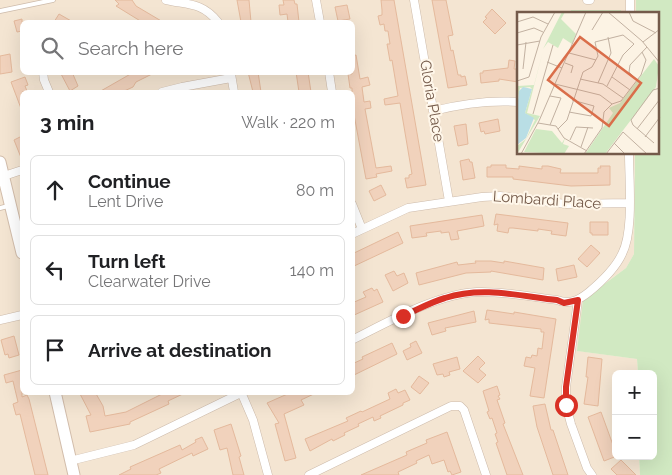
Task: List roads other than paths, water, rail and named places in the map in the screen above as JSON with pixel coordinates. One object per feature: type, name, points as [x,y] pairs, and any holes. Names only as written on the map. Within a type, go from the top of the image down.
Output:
[{"type":"main road","points":[[0,162],[4,176],[5,207],[20,248]]},
{"type":"main road","points":[[56,395],[74,475]]},
{"type":"street","points":[[166,0],[192,4],[202,8],[216,20]]},
{"type":"street","points":[[202,8],[206,0]]},
{"type":"street","points":[[316,0],[320,20]]},
{"type":"street","name":"Gloria Place","points":[[414,0],[449,201]]},
{"type":"street","points":[[43,75],[48,90]]},
{"type":"street","points":[[169,90],[231,75],[234,90]]},
{"type":"street","points":[[329,75],[332,90]]},
{"type":"street","points":[[434,111],[480,103],[517,102]]},
{"type":"street","points":[[355,339],[446,298],[474,292],[493,292],[557,300],[564,303],[578,300],[597,286],[616,265],[623,253],[628,235],[629,155]]},
{"type":"street","points":[[4,176],[20,171]]},
{"type":"street","name":"Lombardi Place","points":[[355,232],[408,208],[449,201],[500,196],[566,204],[629,203]]},
{"type":"street","points":[[355,212],[362,229]]},
{"type":"street","points":[[578,300],[566,387],[566,405],[587,468],[592,475]]},
{"type":"street","points":[[0,320],[20,315]]},
{"type":"street","points":[[70,461],[134,445],[238,395]]},
{"type":"street","points":[[243,395],[253,420],[268,475]]},
{"type":"street","points":[[309,475],[451,406],[460,406],[464,410],[486,475]]},
{"type":"lane","points":[[0,11],[53,0]]}]
